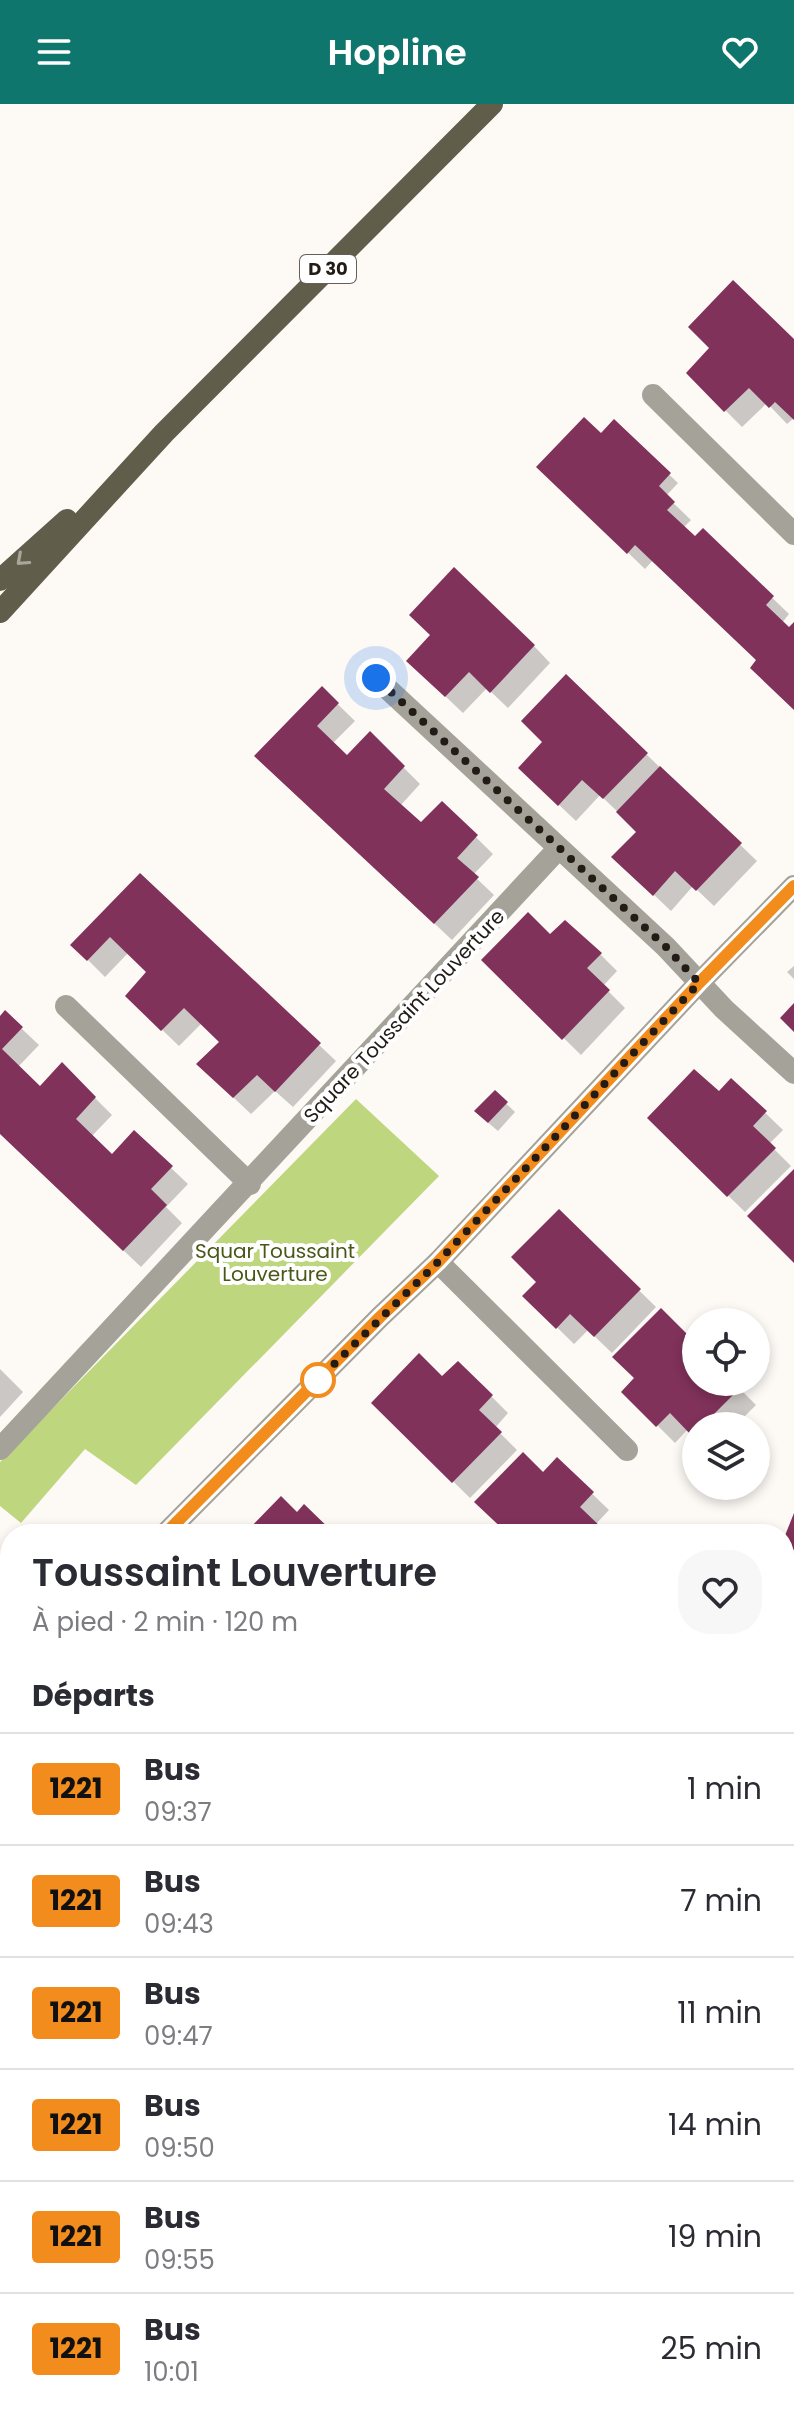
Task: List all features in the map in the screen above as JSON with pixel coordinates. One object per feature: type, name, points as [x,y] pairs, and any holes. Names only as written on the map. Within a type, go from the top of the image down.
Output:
[{"type":"main road","name":"D 30","points":[[0,612],[164,433],[492,104]]},
{"type":"main road","name":"D 30","points":[[0,580],[164,433]]},
{"type":"street","points":[[653,395],[794,534]]},
{"type":"street","points":[[376,678],[666,947],[699,983],[794,1073]]},
{"type":"street","name":"Square Toussaint Louverture","points":[[0,1449],[250,1184],[558,849]]},
{"type":"street","points":[[175,1524],[438,1262],[794,886]]},
{"type":"street","points":[[66,1006],[250,1184]]},
{"type":"street","points":[[438,1262],[627,1450]]},
{"type":"green space","name":"Squar Toussaint Louverture","points":[[356,1099],[439,1176],[136,1485],[85,1449],[21,1523],[0,1506],[0,1462]]},
{"type":"building","points":[[733,280],[794,339],[794,420],[775,402],[769,408],[749,388],[724,412],[686,373],[709,348],[688,327]]},
{"type":"building","points":[[584,417],[601,433],[614,419],[671,473],[659,486],[675,502],[667,510],[695,536],[703,528],[774,596],[766,605],[789,627],[794,622],[794,710],[750,668],[756,660],[635,545],[627,554],[536,467]]},
{"type":"building","points":[[454,567],[535,645],[490,693],[469,672],[445,697],[406,661],[430,635],[409,615]]},
{"type":"building","points":[[566,674],[648,753],[603,799],[582,780],[558,806],[518,768],[542,742],[521,721]]},
{"type":"building","points":[[322,686],[339,703],[317,726],[347,755],[370,731],[405,766],[384,789],[421,822],[442,801],[478,835],[457,858],[479,877],[434,924],[254,756]]},
{"type":"building","points":[[660,766],[742,843],[696,891],[675,871],[653,896],[611,857],[636,832],[616,812]]},
{"type":"building","points":[[140,873],[321,1043],[275,1092],[257,1075],[233,1098],[196,1064],[219,1042],[184,1008],[161,1031],[125,996],[146,972],[110,937],[87,961],[70,945]]},
{"type":"building","points":[[528,912],[550,934],[565,920],[602,953],[587,968],[610,990],[562,1040],[481,960]]},
{"type":"building","points":[[794,1003],[794,1032],[780,1018]]},
{"type":"building","points":[[5,1010],[23,1027],[2,1049],[40,1086],[62,1062],[96,1097],[76,1119],[112,1154],[134,1130],[173,1166],[151,1189],[167,1205],[123,1251],[0,1134],[0,1016]]},
{"type":"building","points":[[694,1069],[719,1091],[731,1078],[767,1111],[753,1126],[776,1148],[727,1197],[647,1118]]},
{"type":"building","points":[[495,1090],[508,1102],[488,1123],[474,1111]]},
{"type":"building","points":[[794,1169],[794,1263],[747,1216]]},
{"type":"building","points":[[559,1209],[641,1289],[594,1337],[570,1314],[556,1329],[522,1296],[536,1282],[511,1257]]},
{"type":"building","points":[[661,1308],[682,1329],[682,1396],[732,1396],[716,1412],[682,1412],[682,1426],[670,1413],[656,1427],[621,1392],[634,1378],[612,1357]]},
{"type":"building","points":[[419,1353],[442,1376],[458,1361],[493,1395],[479,1410],[502,1432],[452,1483],[371,1403]]},
{"type":"building","points":[[523,1452],[543,1472],[557,1457],[594,1492],[580,1507],[598,1524],[497,1524],[474,1502]]},
{"type":"building","points":[[281,1496],[297,1512],[304,1504],[325,1524],[254,1524]]},
{"type":"bus line","name":"1221","points":[[175,1524],[438,1262],[794,886]]},
{"type":"route","points":[[318,1380],[316,1382],[438,1262],[699,983],[666,947],[376,678]]}]
